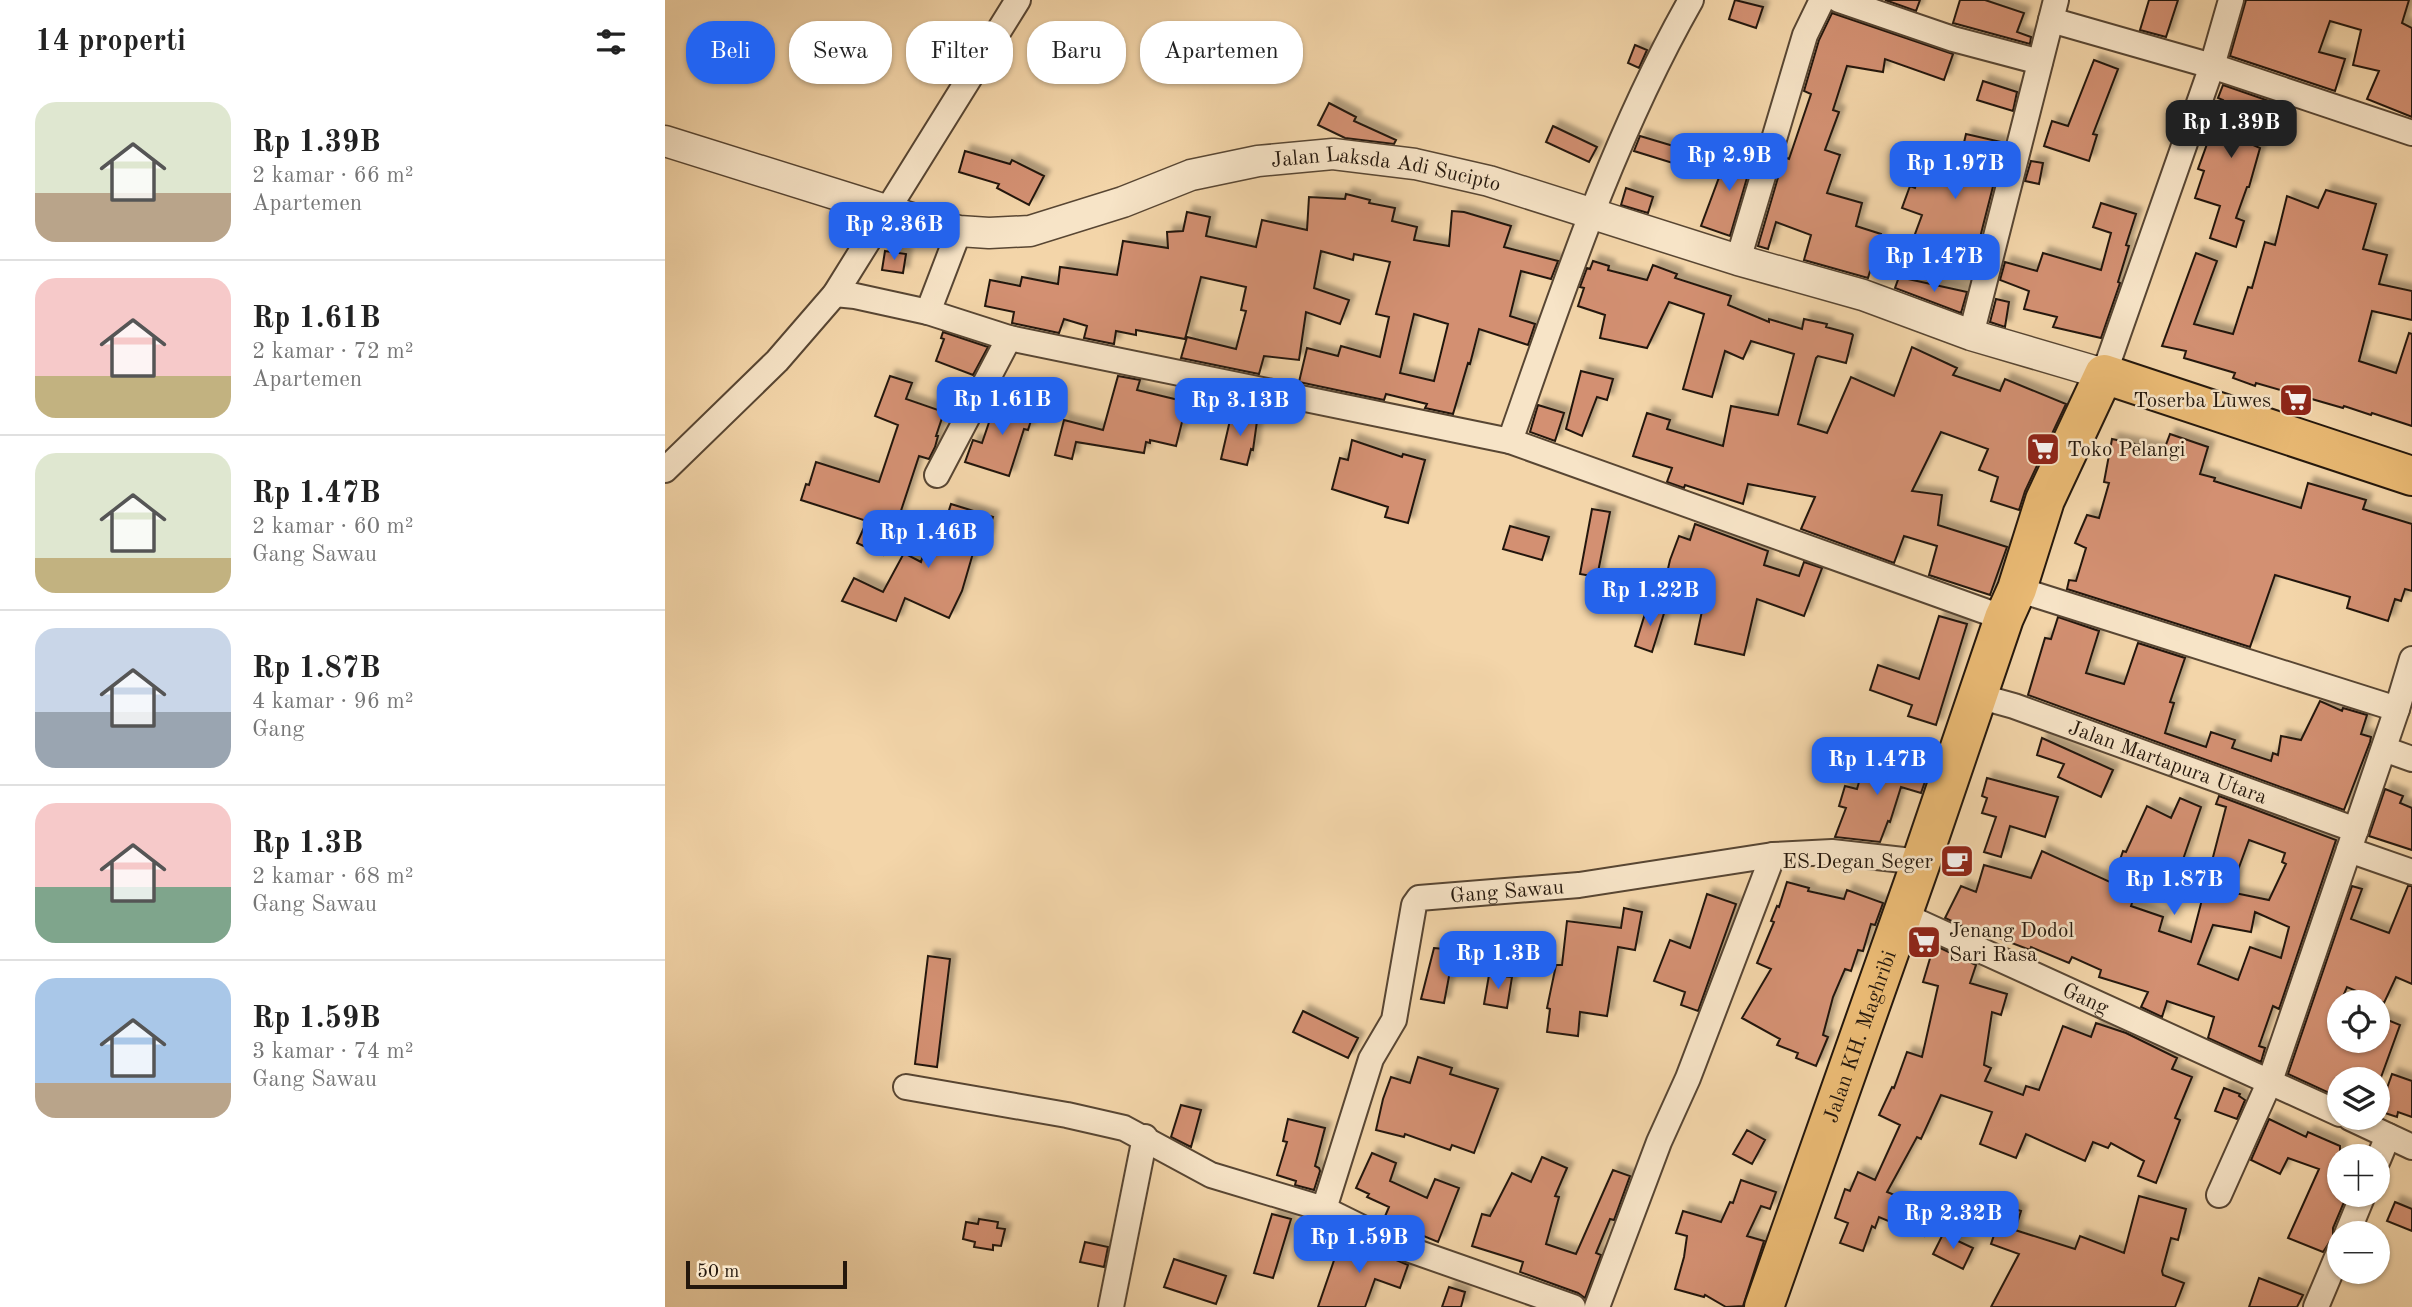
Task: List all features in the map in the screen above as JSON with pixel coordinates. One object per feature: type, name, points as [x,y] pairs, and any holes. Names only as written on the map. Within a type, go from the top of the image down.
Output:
[{"type":"highway","points":[[2104,374],[2412,476]]},
{"type":"highway","name":"Jalan KH. Maghribi","points":[[1764,1307],[1903,915],[2045,500],[2104,374]]},
{"type":"street","points":[[665,469],[777,361],[835,294],[1018,0]]},
{"type":"street","points":[[1510,440],[1590,214],[1624,132],[1691,0]]},
{"type":"street","points":[[1738,260],[1805,36],[1822,0]]},
{"type":"street","points":[[1839,0],[1953,39],[2041,62]]},
{"type":"street","points":[[2104,374],[2212,66],[2231,0]]},
{"type":"street","points":[[1972,335],[2054,10],[2412,134]]},
{"type":"street","name":"Jalan Laksda Adi Sucipto","points":[[665,141],[959,231],[989,233],[1030,231],[1123,202],[1191,175],[1258,160],[1333,154],[1415,164],[1489,181],[1738,260],[1863,295],[1972,335],[2104,374]]},
{"type":"street","points":[[928,312],[959,231]]},
{"type":"street","points":[[835,294],[928,312],[1009,338],[1510,440],[2011,603],[2397,709]]},
{"type":"street","points":[[937,475],[1009,338]]},
{"type":"street","points":[[2219,1195],[2270,1081],[2384,749],[2412,659]]},
{"type":"street","name":"Jalan Martapura Utara","points":[[1978,695],[2014,706],[2353,840],[2412,872]]},
{"type":"street","points":[[2384,749],[2412,759]]},
{"type":"street","name":"Gang Sawau","points":[[1324,1209],[1367,1070],[1394,1020],[1417,899],[1579,885],[1773,855],[1832,852],[1921,862]]},
{"type":"street","points":[[1597,1307],[1773,855]]},
{"type":"street","name":"Gang","points":[[1903,915],[2327,1108]]},
{"type":"street","points":[[906,1087],[1067,1115],[1124,1128],[1211,1175],[1324,1209],[1399,1246],[1573,1307]]},
{"type":"street","points":[[2375,1130],[2412,1147]]},
{"type":"street","points":[[2385,1144],[2388,1136]]},
{"type":"street","points":[[1111,1307],[1145,1137]]},
{"type":"street","points":[[2316,1307],[2327,1281]]},
{"type":"building","points":[[1735,0],[1763,7],[1756,28],[1729,19]]},
{"type":"building","points":[[1885,0],[1920,0],[1916,11]]},
{"type":"building","points":[[1960,0],[1985,0],[2024,13],[2017,32],[2031,37],[2030,44],[1953,23]]},
{"type":"building","points":[[2149,0],[2178,0],[2166,37],[2140,30]]},
{"type":"building","points":[[2246,0],[2409,0],[2402,23],[2412,28],[2412,117],[2367,99],[2379,71],[2353,65],[2361,30],[2330,21],[2319,52],[2345,59],[2335,91],[2230,56]]},
{"type":"building","points":[[1832,13],[1953,54],[1944,80],[1885,59],[1883,72],[1847,66],[1833,110],[1839,112],[1825,150],[1840,155],[1827,193],[1862,203],[1856,226],[1881,234],[1868,278],[1804,260],[1811,235],[1776,222],[1768,249],[1758,246],[1784,157],[1789,159],[1811,94],[1804,91],[1819,40]]},
{"type":"building","points":[[1635,45],[1647,50],[1639,68],[1628,63]]},
{"type":"building","points":[[2094,60],[2118,69],[2093,134],[2097,135],[2089,161],[2044,146],[2052,121],[2068,126]]},
{"type":"building","points":[[1983,81],[2017,92],[2013,111],[1977,100]]},
{"type":"building","points":[[2223,85],[2269,101],[2253,145],[2260,148],[2249,187],[2236,218],[2244,221],[2236,247],[2210,238],[2220,206],[2195,198],[2204,171],[2198,169],[2223,100],[2218,98]]},
{"type":"building","points":[[1329,103],[1356,117],[1354,121],[1396,140],[1394,144],[1345,138],[1318,125]]},
{"type":"building","points":[[1553,126],[1597,147],[1589,162],[1546,142]]},
{"type":"building","points":[[1966,134],[2001,142],[1998,155],[2001,155],[1972,269],[1911,245],[1922,215],[1902,208],[1910,186],[1915,188],[1924,158],[1959,164]]},
{"type":"building","points":[[1640,136],[1680,148],[1676,164],[1634,151]]},
{"type":"building","points":[[1746,144],[1756,147],[1730,236],[1701,226],[1727,156],[1740,160]]},
{"type":"building","points":[[965,151],[1010,164],[1012,160],[1044,176],[1029,205],[997,188],[999,184],[959,172]]},
{"type":"building","points":[[2031,161],[2043,163],[2039,184],[2025,181]]},
{"type":"building","points":[[1626,188],[1653,197],[1648,213],[1621,205]]},
{"type":"building","points":[[2326,190],[2376,204],[2363,249],[2387,255],[2379,284],[2412,291],[2412,320],[2372,311],[2359,361],[2396,373],[2409,333],[2412,334],[2412,426],[2256,383],[2255,386],[2233,378],[2235,373],[2184,358],[2186,351],[2162,346],[2196,253],[2217,261],[2194,324],[2233,334],[2248,287],[2252,288],[2265,242],[2275,245],[2287,196],[2318,208]]},
{"type":"building","points":[[1346,194],[1370,200],[1369,203],[1395,208],[1392,221],[1417,227],[1414,240],[1449,246],[1452,211],[1464,212],[1511,226],[1504,247],[1558,261],[1551,279],[1521,271],[1510,316],[1535,324],[1528,345],[1479,329],[1453,414],[1425,408],[1427,404],[1386,394],[1384,400],[1299,382],[1307,348],[1338,356],[1341,346],[1380,357],[1389,317],[1376,314],[1390,262],[1354,254],[1353,260],[1321,251],[1314,288],[1349,300],[1340,324],[1306,312],[1299,360],[1264,356],[1259,374],[1181,358],[1187,337],[1236,349],[1246,311],[1241,310],[1246,287],[1201,277],[1185,339],[1136,330],[1136,335],[1116,331],[1114,344],[1084,338],[1087,326],[1064,319],[1059,333],[1012,323],[1014,312],[985,306],[990,280],[1020,286],[1022,277],[1058,284],[1060,267],[1117,275],[1123,241],[1168,248],[1167,232],[1183,231],[1187,212],[1210,217],[1206,236],[1256,247],[1262,220],[1307,230],[1309,197],[1345,199]],"holes":[[[1414,314],[1448,324],[1434,381],[1400,373]]]},
{"type":"building","points":[[2101,203],[2136,214],[2126,245],[2129,246],[2118,282],[2120,283],[2101,338],[2053,327],[2057,317],[2024,309],[2029,291],[2000,280],[2005,262],[2037,271],[2043,253],[2101,270],[2111,233],[2093,227]]},
{"type":"building","points":[[885,251],[906,254],[903,273],[882,270]]},
{"type":"building","points":[[1593,261],[1609,266],[1608,270],[1647,280],[1653,265],[1677,274],[1675,278],[1731,296],[1728,305],[1769,322],[1769,319],[1802,329],[1804,319],[1852,334],[1846,363],[1818,356],[1816,358],[1798,424],[1827,433],[1851,377],[1894,396],[1912,347],[1957,368],[1953,375],[2000,391],[2005,379],[2066,404],[2025,491],[2019,510],[1991,501],[1998,477],[1979,470],[1988,449],[1941,432],[1912,491],[1942,495],[1938,525],[2007,547],[1990,595],[1929,575],[1937,546],[1904,536],[1894,563],[1801,529],[1815,497],[1748,484],[1743,504],[1685,485],[1684,488],[1667,482],[1672,468],[1633,456],[1647,413],[1670,420],[1667,429],[1723,446],[1731,406],[1778,415],[1794,354],[1751,341],[1743,359],[1725,351],[1712,397],[1683,389],[1704,314],[1669,302],[1647,348],[1600,338],[1605,315],[1578,306],[1584,288],[1580,287],[1587,268],[1590,269]]},
{"type":"building","points":[[1899,277],[1967,292],[1961,313],[1895,288]]},
{"type":"building","points":[[1996,299],[2009,302],[2005,327],[1990,322]]},
{"type":"building","points":[[943,332],[988,347],[973,375],[936,361],[944,339],[941,338]]},
{"type":"building","points":[[1581,371],[1613,379],[1607,400],[1597,397],[1582,436],[1566,429]]},
{"type":"building","points":[[890,376],[912,383],[906,399],[944,412],[929,459],[919,456],[894,532],[883,555],[857,543],[867,521],[801,500],[816,462],[879,482],[898,425],[875,416]]},
{"type":"building","points":[[1118,376],[1140,380],[1137,390],[1187,402],[1176,446],[1150,440],[1150,443],[1146,442],[1144,453],[1076,442],[1072,459],[1055,455],[1064,420],[1103,430]]},
{"type":"building","points":[[998,396],[1035,408],[1028,430],[1024,429],[1009,476],[965,462],[973,440],[982,443]]},
{"type":"building","points":[[1538,405],[1564,413],[1555,441],[1530,432]]},
{"type":"building","points":[[1235,411],[1258,414],[1253,450],[1251,449],[1247,465],[1221,459],[1231,416],[1234,416]]},
{"type":"building","points":[[2170,434],[2208,447],[2200,474],[2215,478],[2214,481],[2301,508],[2308,483],[2366,500],[2363,509],[2412,524],[2412,591],[2405,589],[2401,601],[2395,599],[2388,621],[2347,608],[2350,597],[2275,575],[2250,647],[2067,589],[2069,580],[2076,581],[2086,548],[2075,543],[2087,515],[2099,518],[2109,483],[2104,482],[2112,439],[2164,450]]},
{"type":"building","points":[[1352,440],[1402,457],[1403,454],[1425,460],[1408,523],[1385,517],[1388,507],[1332,489],[1340,458],[1348,460]]},
{"type":"building","points":[[951,504],[993,517],[986,539],[978,536],[962,591],[949,618],[905,598],[896,621],[842,601],[854,578],[883,592],[904,553],[921,562],[929,535],[940,538]]},
{"type":"building","points":[[1592,509],[1610,512],[1597,577],[1580,574]]},
{"type":"building","points":[[1695,524],[1768,551],[1764,565],[1799,576],[1804,562],[1822,568],[1804,616],[1757,599],[1744,655],[1695,644],[1705,597],[1664,586],[1679,536],[1690,540]]},
{"type":"building","points":[[1510,526],[1549,537],[1542,560],[1503,549]]},
{"type":"building","points":[[1648,604],[1665,610],[1652,652],[1635,646]]},
{"type":"building","points":[[1939,616],[1967,624],[1936,725],[1908,716],[1912,705],[1870,690],[1878,665],[1919,679]]},
{"type":"building","points":[[2058,617],[2099,631],[2086,673],[2124,684],[2138,643],[2185,658],[2170,702],[2174,703],[2165,733],[2206,747],[2211,732],[2235,740],[2232,748],[2271,761],[2273,753],[2278,755],[2281,736],[2301,740],[2320,701],[2342,711],[2343,708],[2367,715],[2361,734],[2371,737],[2370,742],[2344,810],[2028,695],[2045,638],[2051,639]]},
{"type":"building","points":[[2042,738],[2113,770],[2101,797],[2058,777],[2064,764],[2037,755]]},
{"type":"building","points":[[1867,754],[1908,766],[1910,761],[1930,767],[1921,793],[1901,787],[1890,822],[1888,821],[1880,842],[1835,837],[1846,808],[1839,806],[1845,786],[1857,789]]},
{"type":"building","points":[[1987,778],[2058,797],[2045,837],[2010,826],[2001,857],[1984,852],[1996,817],[1982,813],[1987,798],[1982,796]]},
{"type":"building","points":[[2385,789],[2403,796],[2400,803],[2412,808],[2412,850],[2369,836]]},
{"type":"building","points":[[2219,796],[2336,840],[2279,1009],[2273,1006],[2259,1046],[2265,1048],[2261,1062],[2208,1038],[2214,1017],[2167,1001],[2162,1017],[2141,1007],[2148,992],[2099,977],[2101,970],[2072,957],[2069,963],[2031,947],[2030,950],[1991,935],[1989,938],[1945,918],[1961,886],[1976,892],[1984,865],[2031,878],[2042,851],[2112,883],[2123,851],[2126,852],[2147,806],[2171,818],[2180,798],[2201,807],[2177,877],[2168,873],[2167,877],[2143,869],[2131,906],[2163,917],[2159,931],[2191,942],[2226,807],[2216,804]],"holes":[[[2249,840],[2285,853],[2282,862],[2286,864],[2269,900],[2230,892]],[[2255,912],[2289,927],[2281,958],[2250,947],[2238,980],[2198,964],[2213,925],[2251,932]]]},
{"type":"building","points":[[1787,882],[1809,888],[1808,891],[1844,899],[1847,890],[1883,903],[1875,925],[1871,924],[1863,951],[1858,950],[1851,971],[1845,969],[1833,997],[1823,1035],[1828,1037],[1816,1066],[1796,1058],[1798,1053],[1777,1045],[1780,1039],[1742,1018],[1771,969],[1757,963]]},
{"type":"building","points":[[2352,886],[2362,889],[2351,919],[2389,933],[2408,886],[2412,886],[2412,984],[2396,977],[2390,990],[2354,990],[2347,987],[2346,990],[2327,990],[2327,1053],[2390,1053],[2385,1067],[2327,1067],[2327,1092],[2288,1074]]},
{"type":"building","points":[[1707,894],[1736,904],[1698,1011],[1681,1005],[1685,992],[1654,981],[1670,940],[1690,948]]},
{"type":"building","points":[[1624,908],[1642,912],[1635,950],[1618,947],[1607,1016],[1580,1012],[1578,1036],[1547,1032],[1550,1009],[1547,1008],[1556,965],[1562,965],[1567,921],[1621,928]]},
{"type":"building","points":[[1934,945],[1976,965],[1970,983],[2007,994],[2001,1015],[1992,1012],[1984,1065],[1991,1068],[1985,1081],[2023,1095],[2026,1086],[2039,1090],[2063,1026],[2091,1037],[2096,1023],[2126,1033],[2177,1058],[2172,1069],[2192,1077],[2175,1118],[2180,1120],[2156,1183],[2138,1176],[2144,1161],[2111,1143],[2108,1148],[2093,1142],[2085,1161],[2026,1134],[2016,1158],[1980,1144],[1992,1112],[1941,1095],[1921,1139],[1917,1137],[1887,1192],[1934,1211],[1924,1236],[1879,1217],[1875,1228],[1872,1226],[1863,1251],[1840,1243],[1848,1223],[1835,1218],[1845,1189],[1850,1191],[1858,1172],[1875,1180],[1900,1125],[1879,1115],[1892,1087],[1894,1088],[1907,1052],[1922,1057],[1938,986],[1923,982]]},
{"type":"building","points":[[1434,948],[1454,950],[1444,1003],[1421,999]]},
{"type":"building","points":[[928,956],[950,959],[937,1067],[915,1064]]},
{"type":"building","points":[[1489,975],[1512,977],[1507,1008],[1484,1004]]},
{"type":"building","points":[[1303,1011],[1358,1038],[1348,1058],[1293,1032]]},
{"type":"building","points":[[2390,1021],[2400,1025],[2390,1052]]},
{"type":"building","points":[[1418,1057],[1452,1068],[1450,1074],[1498,1089],[1474,1153],[1452,1145],[1450,1150],[1405,1134],[1404,1137],[1376,1130],[1391,1077],[1410,1083]]},
{"type":"building","points":[[2392,1074],[2412,1081],[2412,1117],[2398,1112],[2397,1117],[2390,1115]]},
{"type":"building","points":[[2224,1088],[2240,1094],[2245,1100],[2237,1119],[2215,1111]]},
{"type":"building","points":[[1181,1105],[1201,1110],[1191,1147],[1171,1137]]},
{"type":"building","points":[[1288,1119],[1325,1128],[1315,1166],[1320,1171],[1314,1190],[1295,1185],[1296,1181],[1277,1175],[1287,1142],[1283,1141]]},
{"type":"building","points":[[2269,1119],[2306,1137],[2308,1132],[2335,1144],[2327,1144],[2327,1207],[2342,1207],[2336,1221],[2327,1221],[2327,1246],[2323,1252],[2288,1238],[2319,1169],[2288,1158],[2280,1174],[2251,1160]]},
{"type":"building","points":[[1747,1130],[1765,1140],[1752,1164],[1733,1154]]},
{"type":"building","points":[[1372,1153],[1396,1163],[1390,1181],[1427,1198],[1435,1179],[1459,1188],[1438,1242],[1419,1234],[1418,1237],[1383,1221],[1389,1207],[1367,1197],[1369,1194],[1356,1188]]},
{"type":"building","points":[[1542,1157],[1567,1168],[1555,1196],[1559,1197],[1546,1244],[1576,1254],[1613,1170],[1630,1176],[1614,1220],[1610,1219],[1596,1253],[1601,1255],[1585,1298],[1520,1272],[1523,1262],[1472,1246],[1482,1214],[1490,1216],[1512,1173],[1531,1182]]},
{"type":"building","points":[[1741,1180],[1776,1192],[1770,1209],[1761,1206],[1747,1236],[1764,1241],[1743,1306],[1726,1307],[1705,1295],[1704,1297],[1675,1289],[1687,1236],[1676,1233],[1683,1211],[1721,1222],[1730,1202],[1733,1203]]},
{"type":"building","points":[[2139,1196],[2186,1209],[2178,1240],[2171,1238],[2162,1271],[2163,1275],[2184,1283],[2175,1307],[1991,1307],[2019,1254],[1991,1244],[2004,1206],[2021,1211],[2015,1230],[2075,1249],[2080,1236],[2124,1253]]},
{"type":"building","points":[[2395,1202],[2412,1209],[2412,1231],[2387,1221]]},
{"type":"building","points":[[1272,1214],[1291,1219],[1273,1278],[1254,1273]]},
{"type":"building","points":[[979,1219],[998,1222],[997,1228],[1005,1229],[1001,1246],[993,1245],[993,1250],[974,1247],[975,1242],[963,1239],[966,1222],[978,1224]]},
{"type":"building","points":[[1943,1234],[1973,1248],[1963,1269],[1933,1254]]},
{"type":"building","points":[[1342,1237],[1408,1265],[1400,1288],[1375,1279],[1365,1307],[1318,1307]]},
{"type":"building","points":[[1085,1242],[1108,1247],[1104,1267],[1080,1262]]},
{"type":"building","points":[[1174,1259],[1226,1276],[1216,1304],[1164,1287]]},
{"type":"building","points":[[2259,1278],[2303,1295],[2297,1307],[2249,1307]]},
{"type":"building","points":[[1449,1287],[1465,1292],[1461,1307],[1442,1307]]},
{"type":"place","name":"Toserba Luwes","points":[[2296,400]]},
{"type":"place","name":"Toko Pelangi","points":[[2043,449]]},
{"type":"place","name":"ES Degan Seger","points":[[1957,861]]},
{"type":"place","name":"Jenang Dodol Sari Rasa","points":[[1924,942]]}]
